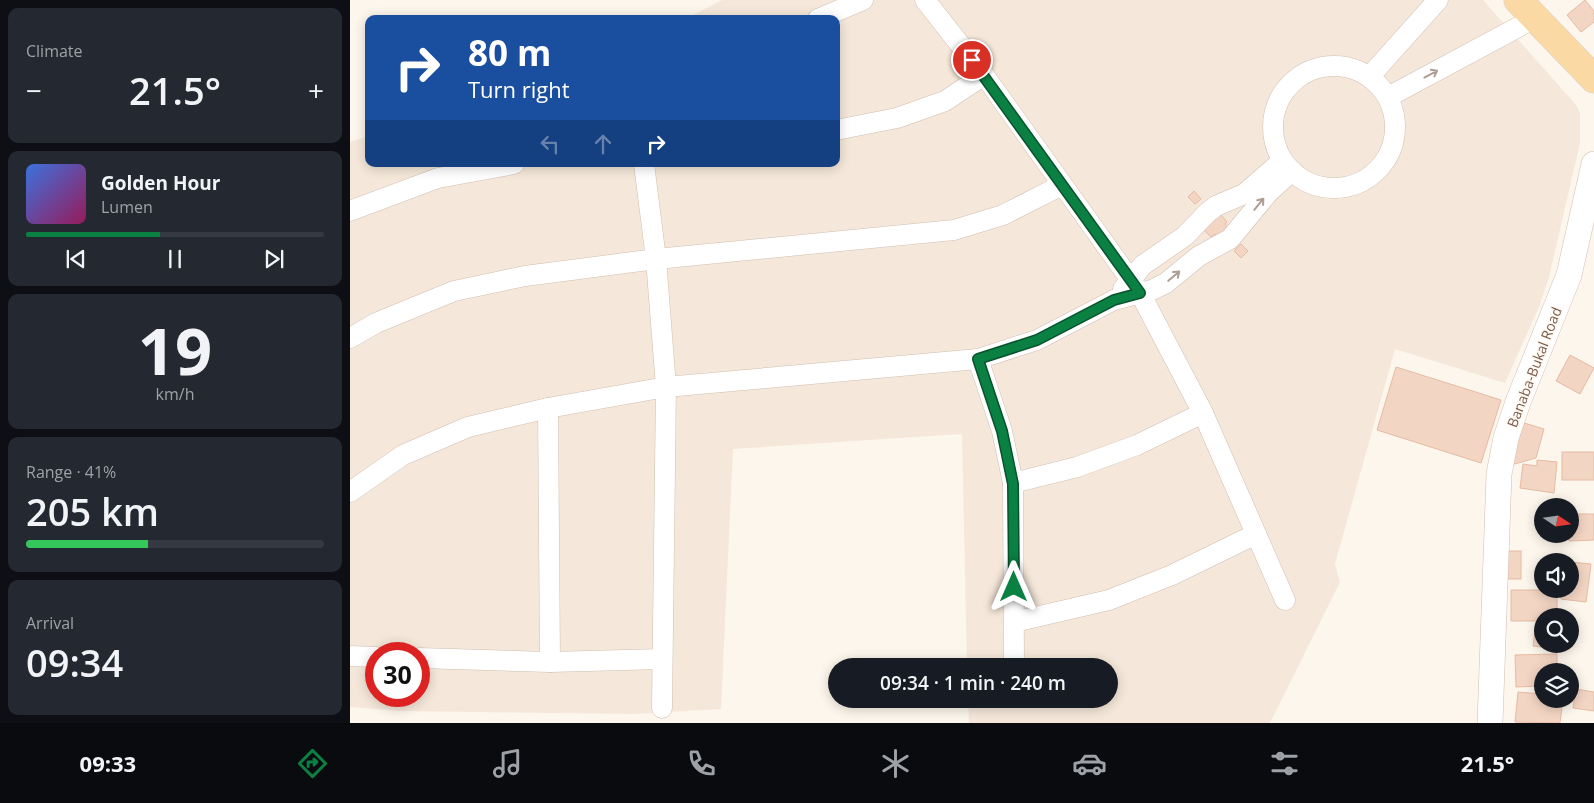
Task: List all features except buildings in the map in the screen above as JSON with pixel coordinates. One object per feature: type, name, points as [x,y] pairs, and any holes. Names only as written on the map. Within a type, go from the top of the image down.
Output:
[{"type":"main road","points":[[1526,9],[1594,79]]},
{"type":"street","points":[[827,15],[862,0]]},
{"type":"street","points":[[925,0],[984,75],[1136,286],[1203,413],[1285,600]]},
{"type":"street","points":[[1370,76],[1438,0]]},
{"type":"street","points":[[1388,97],[1526,9]]},
{"type":"street","points":[[1332,65],[1352,67],[1370,76],[1388,97],[1394,114],[1395,131],[1391,149],[1382,164],[1370,177],[1354,185],[1336,188],[1319,187],[1302,180],[1287,166],[1272,132],[1274,112],[1281,94],[1295,79],[1312,69],[1332,65]]},
{"type":"street","points":[[840,129],[897,118],[945,101],[984,75]]},
{"type":"street","name":"Banaba-Bukal Road","points":[[1490,723],[1499,474],[1506,438],[1518,402],[1569,275],[1594,164]]},
{"type":"street","points":[[350,492],[403,455],[468,427],[548,408],[666,387],[978,359],[1037,340],[1114,300],[1136,286],[1149,261],[1185,236],[1216,206],[1244,194],[1287,166]]},
{"type":"street","points":[[1136,286],[1152,290],[1166,283],[1199,256],[1230,239],[1268,193],[1287,166]]},
{"type":"street","points":[[350,211],[438,178],[498,167]]},
{"type":"street","points":[[644,167],[656,259],[666,387],[662,708]]},
{"type":"street","points":[[350,338],[376,323],[454,291],[525,276],[656,259],[954,230],[1004,214],[1062,185]]},
{"type":"street","points":[[1185,236],[1199,256]]},
{"type":"street","points":[[978,359],[1002,431],[1013,484],[1014,658]]},
{"type":"street","points":[[548,408],[550,662]]},
{"type":"street","points":[[1013,484],[1077,467],[1137,445],[1203,413]]},
{"type":"street","points":[[1014,622],[1109,600],[1172,575],[1256,534]]},
{"type":"street","points":[[350,656],[365,657]]},
{"type":"street","points":[[430,658],[550,662],[662,659]]},
{"type":"shaded area","points":[[722,0],[1483,0],[1577,106],[1580,114],[1580,143],[1549,277],[1539,307],[1505,383],[1395,349],[1335,564],[1340,582],[1270,723],[969,723],[968,708],[1118,708],[1118,658],[967,658],[962,434],[733,449],[721,709],[634,714],[400,711],[350,707],[350,142],[365,137],[365,167],[840,167],[840,15],[693,15]]},
{"type":"route","points":[[972,60],[1140,293],[1114,300],[1037,340],[978,359],[1002,431],[1013,484],[1014,587]]}]
